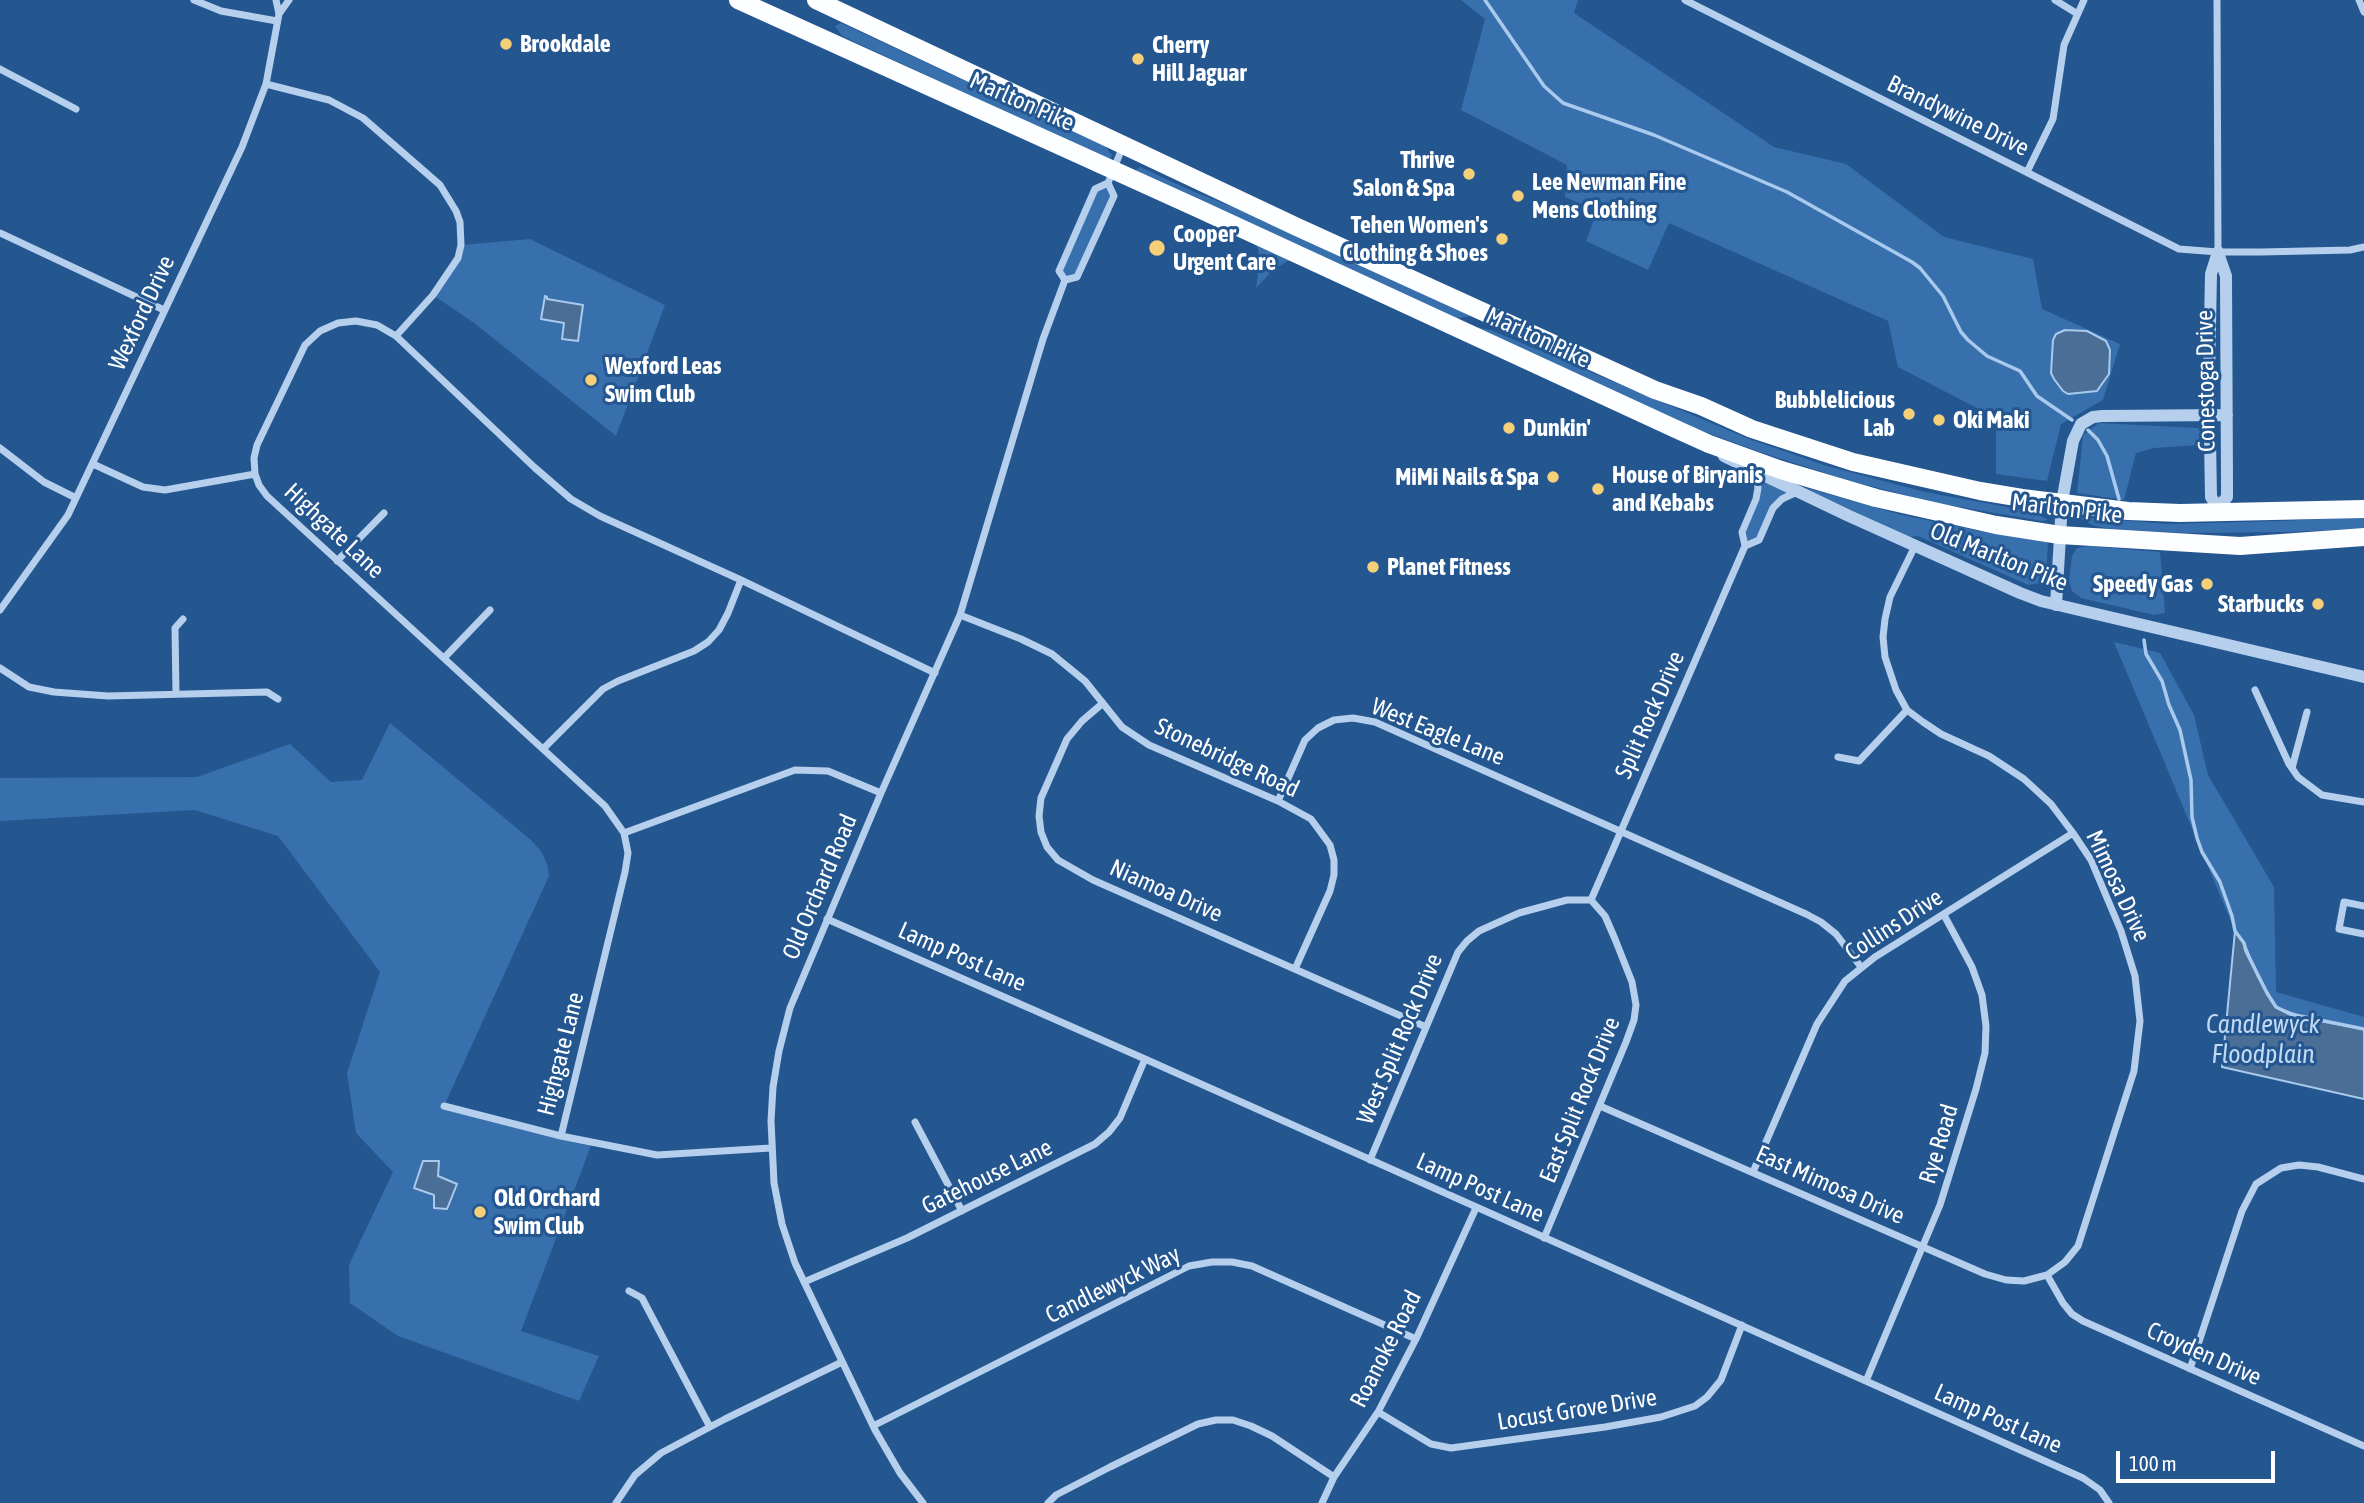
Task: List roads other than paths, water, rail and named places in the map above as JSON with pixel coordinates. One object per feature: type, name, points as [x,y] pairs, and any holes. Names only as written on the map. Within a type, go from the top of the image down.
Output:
[{"type":"highway","name":"Marlton Pike","points":[[738,0],[1111,176],[1450,324],[1709,444],[1781,470],[1876,498],[1996,525],[2060,535],[2240,546],[2364,537]]},
{"type":"highway","name":"Marlton Pike","points":[[816,0],[1123,146],[1508,323],[1656,390],[1701,406],[1752,429],[1853,462],[1980,491],[2128,511],[2364,509]]},
{"type":"highway","points":[[1450,324],[1480,317],[1508,323]]},
{"type":"street","points":[[194,0],[221,11],[278,18]]},
{"type":"street","name":"Wexford Drive","points":[[0,610],[68,515],[242,148],[266,84],[278,18],[276,0]]},
{"type":"street","name":"Wexford Drive","points":[[278,18],[289,0]]},
{"type":"street","name":"Brandywine Drive","points":[[1685,0],[2167,244],[2218,252],[2350,250],[2364,247]]},
{"type":"street","points":[[2055,0],[2077,13]]},
{"type":"street","points":[[2027,173],[2053,119],[2061,58],[2084,0]]},
{"type":"street","name":"Conestoga Drive","points":[[2217,0],[2218,252],[2211,274],[2210,414],[2211,497],[2218,511]]},
{"type":"street","points":[[2359,0],[2364,12]]},
{"type":"street","points":[[0,69],[76,109]]},
{"type":"street","points":[[266,84],[330,100],[363,118],[440,185],[456,211],[460,222],[461,245],[458,258],[433,295],[396,336]]},
{"type":"street","name":"Old Orchard Road","points":[[1065,280],[1077,277],[1114,196],[1111,176],[1123,146]]},
{"type":"street","name":"Old Orchard Road","points":[[1065,280],[1059,271],[1095,188],[1111,176]]},
{"type":"street","points":[[0,233],[164,310]]},
{"type":"street","name":"Conestoga Drive","points":[[2218,252],[2226,276],[2227,415],[2227,497],[2218,511]]},
{"type":"street","name":"Old Orchard Road","points":[[923,1503],[901,1474],[873,1426],[804,1282],[786,1236],[777,1204],[771,1148],[771,1104],[790,1008],[960,615],[1043,339],[1065,280]]},
{"type":"street","name":"Highgate Lane","points":[[561,1136],[625,872],[628,853],[624,833],[605,806],[337,561],[267,496],[259,485],[254,458],[257,445],[304,345],[320,331],[338,324],[356,321],[377,325],[396,336],[571,499],[600,516],[935,673]]},
{"type":"street","points":[[2056,605],[2062,502],[2075,434],[2087,420],[2102,415],[2227,415]]},
{"type":"street","name":"Old Marlton Pike","points":[[1678,430],[1755,472],[2020,593],[2056,605],[2364,677]]},
{"type":"street","points":[[1,449],[44,482],[76,498]]},
{"type":"street","points":[[93,464],[143,487],[165,490],[255,474]]},
{"type":"street","name":"Split Rock Drive","points":[[1591,900],[1745,546],[1742,532],[1758,488],[1755,472]]},
{"type":"street","name":"Split Rock Drive","points":[[1745,546],[1759,540],[1773,508],[1782,499],[1797,492]]},
{"type":"street","points":[[337,561],[384,513]]},
{"type":"street","name":"Mimosa Drive","points":[[1915,546],[1890,597],[1883,637],[1889,673],[1907,710],[1941,734],[1989,756],[2024,779],[2051,804],[2091,860],[2129,955],[2138,996],[2139,1040],[2134,1071],[2078,1246],[2065,1262],[2047,1275]]},
{"type":"street","points":[[543,749],[603,689],[694,651],[708,642],[719,630],[741,580]]},
{"type":"street","points":[[444,658],[490,610]]},
{"type":"street","name":"Stonebridge Road","points":[[960,615],[1052,654],[1085,681],[1122,727],[1149,745],[1278,801],[1311,819],[1330,845],[1334,860],[1330,891],[1294,969]]},
{"type":"street","points":[[176,694],[175,628],[183,619]]},
{"type":"street","points":[[0,668],[30,687],[54,692],[108,696],[267,692],[278,699]]},
{"type":"street","points":[[2255,690],[2292,768],[2302,781],[2322,795],[2364,802]]},
{"type":"street","name":"Niamoa Drive","points":[[1103,704],[1082,720],[1067,739],[1041,798],[1041,832],[1047,847],[1058,860],[1073,870],[1426,1027]]},
{"type":"street","points":[[1838,757],[1859,761],[1907,710]]},
{"type":"street","points":[[2292,768],[2307,712]]},
{"type":"street","name":"West Eagle Lane","points":[[1278,801],[1305,740],[1318,728],[1334,720],[1353,718],[1375,722],[1821,922],[1836,934],[1861,967]]},
{"type":"street","points":[[624,833],[795,770],[828,771],[881,793]]},
{"type":"street","name":"Collins Drive","points":[[1753,1172],[1817,1024],[1845,981],[1861,967],[2073,833]]},
{"type":"street","name":"West Split Rock Drive","points":[[1370,1160],[1458,952],[1467,940],[1479,931],[1520,913],[1567,900],[1591,900]]},
{"type":"street","name":"East Split Rock Drive","points":[[1544,1238],[1634,1020],[1636,1005],[1632,982],[1605,916],[1591,900]]},
{"type":"street","points":[[2364,906],[2344,902],[2339,929],[2364,934]]},
{"type":"street","name":"Rye Road","points":[[1867,1381],[1940,1205],[1985,1053],[1986,1026],[1982,995],[1972,967],[1944,915]]},
{"type":"street","name":"Lamp Post Lane","points":[[827,919],[2083,1478],[2100,1490],[2109,1503]]},
{"type":"street","name":"Gatehouse Lane","points":[[804,1282],[907,1238],[1095,1144],[1120,1118],[1145,1059]]},
{"type":"street","name":"East Mimosa Drive","points":[[1600,1106],[1985,1274],[2006,1280],[2024,1280],[2047,1275]]},
{"type":"street","points":[[444,1107],[561,1136],[657,1155],[771,1148]]},
{"type":"street","points":[[915,1122],[962,1211]]},
{"type":"street","points":[[2190,1369],[2242,1211],[2256,1184],[2281,1168],[2299,1165],[2318,1167],[2364,1180]]},
{"type":"street","name":"Roanoke Road","points":[[1322,1503],[1334,1478],[1378,1412],[1416,1339],[1476,1208]]},
{"type":"street","name":"Candlewyck Way","points":[[873,1426],[1189,1266],[1212,1262],[1252,1266],[1416,1339]]},
{"type":"street","name":"Croyden Drive","points":[[2047,1275],[2063,1303],[2072,1314],[2083,1321],[2364,1446]]},
{"type":"street","points":[[629,1291],[642,1298],[647,1306],[710,1427]]},
{"type":"street","name":"Locust Grove Drive","points":[[1378,1412],[1431,1444],[1451,1448],[1661,1417],[1695,1406],[1707,1397],[1721,1380],[1742,1325]]},
{"type":"street","points":[[616,1503],[635,1475],[661,1453],[842,1362]]},
{"type":"street","points":[[1048,1503],[1056,1495],[1110,1467],[1198,1424],[1216,1420],[1233,1420],[1272,1436],[1334,1478]]},
{"type":"water","points":[[545,296],[547,299],[583,305],[578,341],[562,339],[564,323],[541,319]]},
{"type":"water","points":[[2065,330],[2087,331],[2106,341],[2110,350],[2109,374],[2097,391],[2068,394],[2054,379],[2051,373],[2053,340],[2056,334]]},
{"type":"water","name":"Candlewyck Floodplain","points":[[2235,931],[2244,943],[2258,977],[2276,1007],[2304,1018],[2364,1029],[2364,1099],[2222,1067]]},
{"type":"water","points":[[423,1161],[439,1161],[438,1176],[457,1184],[447,1209],[434,1208],[434,1195],[414,1188]]},
{"type":"waterway","points":[[1485,0],[1544,86],[1563,103],[1654,135],[1787,192],[1912,262],[1943,296],[1961,332],[1968,340],[1987,356],[2020,371],[2037,396],[2072,420]]},
{"type":"waterway","points":[[2088,430],[2098,440],[2107,456],[2119,499]]},
{"type":"waterway","points":[[2144,640],[2146,654],[2162,681],[2180,730],[2191,780],[2192,817],[2197,838],[2220,882],[2235,931],[2244,943],[2267,993],[2276,1007],[2290,1014],[2364,1029]]},
{"type":"place","name":"Brookdale","points":[[506,44]]},
{"type":"place","name":"Cherry Hill Jaguar","points":[[1138,59]]},
{"type":"place","name":"Thrive Salon & Spa","points":[[1469,174]]},
{"type":"place","name":"Lee Newman Fine Mens Clothing","points":[[1518,196]]},
{"type":"place","name":"Tehen Women's Clothing & Shoes","points":[[1502,239]]},
{"type":"place","name":"Cooper Urgent Care","points":[[1157,248]]},
{"type":"place","name":"Wexford Leas Swim Club","points":[[591,380]]},
{"type":"place","name":"Bubblelicious Lab","points":[[1909,414]]},
{"type":"place","name":"Oki Maki","points":[[1939,420]]},
{"type":"place","name":"Dunkin'","points":[[1509,428]]},
{"type":"place","name":"MiMi Nails & Spa","points":[[1553,477]]},
{"type":"place","name":"House of Biryanis and Kebabs","points":[[1598,489]]},
{"type":"place","name":"Planet Fitness","points":[[1373,567]]},
{"type":"place","name":"Speedy Gas","points":[[2207,584]]},
{"type":"place","name":"Starbucks","points":[[2318,604]]},
{"type":"place","name":"Old Orchard Swim Club","points":[[480,1212]]}]
